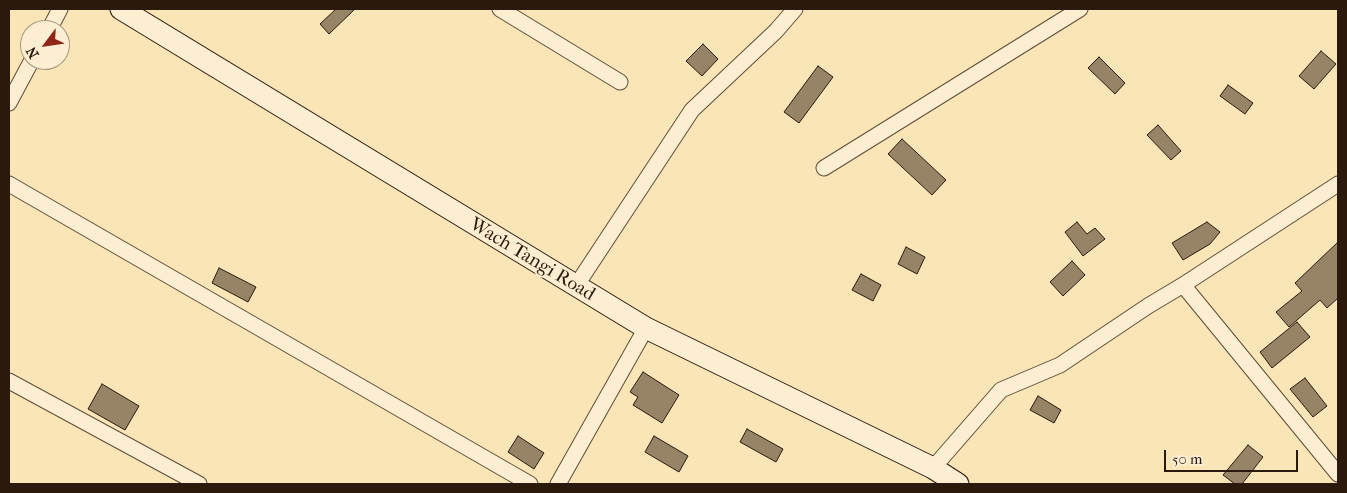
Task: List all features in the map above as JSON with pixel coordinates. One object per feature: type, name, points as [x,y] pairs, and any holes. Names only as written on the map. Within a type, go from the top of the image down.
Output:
[{"type":"main road","name":"Wach Tangi Road","points":[[121,9],[646,328],[933,468],[958,484]]},
{"type":"street","points":[[500,9],[620,82]]},
{"type":"street","points":[[576,286],[692,110],[776,30],[795,9]]},
{"type":"street","points":[[824,168],[1080,9]]},
{"type":"street","points":[[9,103],[27,70]]},
{"type":"street","points":[[9,184],[530,484]]},
{"type":"street","points":[[933,468],[1001,390],[1060,365],[1338,184]]},
{"type":"street","points":[[1183,286],[1338,474]]},
{"type":"street","points":[[558,484],[646,328]]},
{"type":"street","points":[[9,381],[199,484]]},
{"type":"building","points":[[336,9],[355,9],[329,34],[320,24]]},
{"type":"building","points":[[703,44],[718,59],[702,76],[686,61]]},
{"type":"building","points":[[1321,51],[1336,64],[1314,89],[1299,76]]},
{"type":"building","points":[[1099,57],[1125,83],[1115,94],[1088,68]]},
{"type":"building","points":[[818,66],[833,77],[799,123],[784,112]]},
{"type":"building","points":[[1228,85],[1253,103],[1245,114],[1220,96]]},
{"type":"building","points":[[1158,125],[1181,151],[1171,160],[1147,135]]},
{"type":"building","points":[[902,139],[946,180],[932,195],[888,154]]},
{"type":"building","points":[[1077,222],[1087,234],[1095,228],[1105,239],[1083,256],[1065,232]]},
{"type":"building","points":[[1207,222],[1220,232],[1210,244],[1183,260],[1172,243]]},
{"type":"building","points":[[1338,242],[1338,298],[1327,308],[1320,300],[1289,327],[1276,312],[1302,291],[1295,283]]},
{"type":"building","points":[[906,247],[925,257],[917,274],[898,264]]},
{"type":"building","points":[[1072,261],[1085,275],[1063,296],[1050,282]]},
{"type":"building","points":[[219,268],[256,287],[248,302],[212,283]]},
{"type":"building","points":[[861,274],[881,285],[873,301],[852,290]]},
{"type":"building","points":[[1297,322],[1310,337],[1272,368],[1260,352]]},
{"type":"building","points":[[643,372],[679,395],[662,423],[633,405],[638,397],[630,392]]},
{"type":"building","points":[[1305,378],[1327,406],[1313,417],[1290,389]]},
{"type":"building","points":[[102,384],[139,406],[125,430],[88,409]]},
{"type":"building","points":[[1038,396],[1061,410],[1054,423],[1030,410]]},
{"type":"building","points":[[747,429],[783,449],[776,462],[740,442]]},
{"type":"building","points":[[518,436],[544,453],[534,469],[508,452]]},
{"type":"building","points":[[654,436],[688,456],[679,472],[645,452]]},
{"type":"building","points":[[1248,445],[1263,457],[1242,484],[1235,484],[1223,475]]}]
